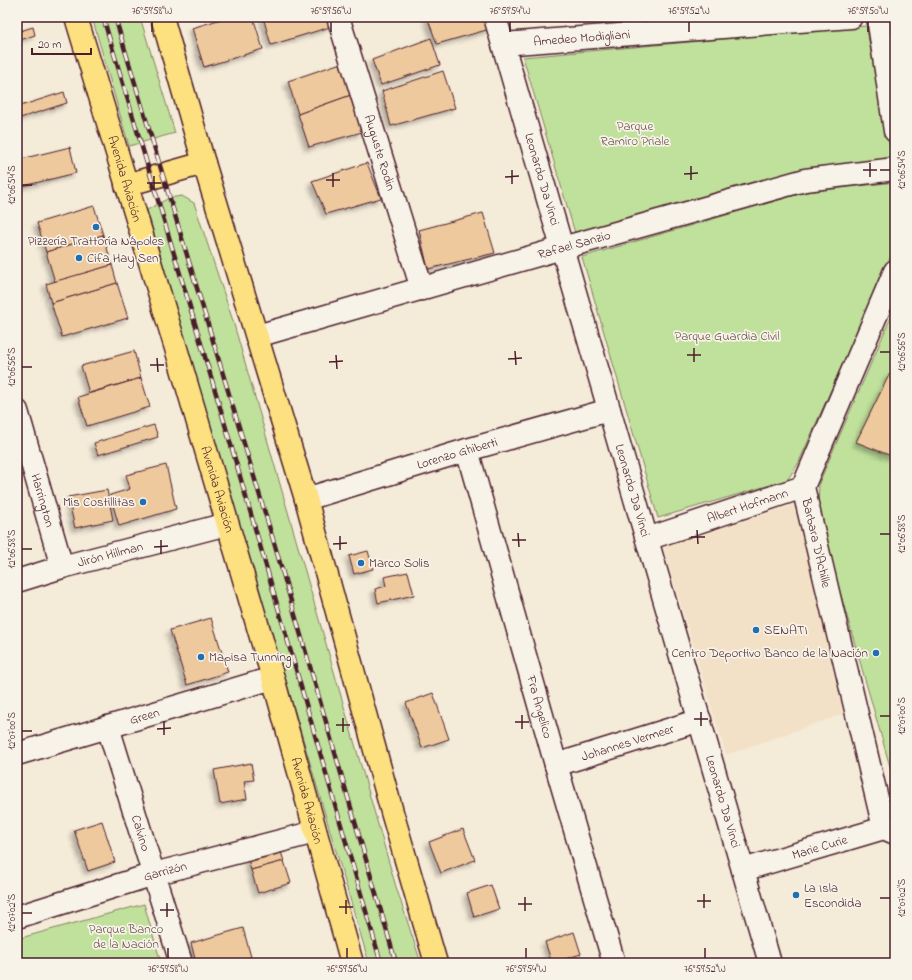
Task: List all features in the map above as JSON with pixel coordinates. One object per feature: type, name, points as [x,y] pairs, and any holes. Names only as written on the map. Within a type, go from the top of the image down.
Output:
[{"type":"main road","name":"Avenida Aviación","points":[[76,17],[178,355],[273,678],[352,963]]},
{"type":"main road","points":[[162,17],[204,163],[306,499],[392,812],[436,963]]},
{"type":"main road","points":[[126,185],[204,163]]},
{"type":"street","name":"Auguste Rodin","points":[[338,17],[422,288]]},
{"type":"street","name":"Leonardo Da Vinci","points":[[495,17],[770,963]]},
{"type":"street","name":"Amedeo Modigliani","points":[[503,44],[852,17]]},
{"type":"street","points":[[878,17],[895,131]]},
{"type":"street","name":"Rafael Sanzio","points":[[257,336],[805,180],[895,169]]},
{"type":"street","name":"Barbara D'Achille","points":[[889,831],[803,486],[895,271]]},
{"type":"street","name":"Lorenzo Ghiberti","points":[[306,499],[467,450],[609,410]]},
{"type":"street","name":"Harrington","points":[[17,411],[62,567]]},
{"type":"street","name":"Fra Angelico","points":[[467,450],[556,765],[614,963]]},
{"type":"street","name":"Albert Hofmann","points":[[647,539],[803,486]]},
{"type":"street","name":"Jirón Hillman","points":[[17,581],[62,567],[227,524]]},
{"type":"street","name":"Green","points":[[17,754],[273,678]]},
{"type":"street","name":"Johannes Vermeer","points":[[556,765],[700,720]]},
{"type":"street","name":"Calvino","points":[[108,727],[181,963]]},
{"type":"street","name":"Marie Curie","points":[[743,870],[889,831]]},
{"type":"street","name":"Garrizón","points":[[17,917],[154,874],[315,832]]},
{"type":"shaded area","name":"SENATI","points":[[796,504],[843,714],[726,755],[663,546]]},
{"type":"green space","points":[[92,17],[140,17],[175,133],[129,146]]},
{"type":"green space","name":"Parque Ramiro Priale","points":[[866,26],[893,164],[577,240],[523,57]]},
{"type":"green space","name":"Parque Guardia Civil","points":[[895,182],[894,249],[798,464],[787,480],[658,518],[582,257],[806,192]]},
{"type":"green space","points":[[182,196],[194,203],[233,321],[396,887],[421,963],[369,963],[147,210],[169,198]]},
{"type":"green space","name":"Centro Deportivo Banco de la Nación","points":[[895,308],[895,784],[820,522],[818,509],[819,483]]},
{"type":"green space","name":"Parque Banco de la Nación","points":[[144,904],[161,963],[17,963],[17,939]]},
{"type":"building","points":[[228,17],[253,17],[263,49],[204,67],[192,28]]},
{"type":"building","points":[[263,17],[327,17],[330,27],[271,45]]},
{"type":"building","points":[[427,17],[486,17],[490,29],[437,44]]},
{"type":"building","points":[[649,17],[681,17],[681,20],[649,21]]},
{"type":"building","points":[[681,17],[714,17],[681,20]]},
{"type":"building","points":[[33,27],[35,35],[17,41],[17,32]]},
{"type":"building","points":[[431,38],[440,65],[381,85],[372,60]]},
{"type":"building","points":[[341,63],[351,95],[298,114],[288,81]]},
{"type":"building","points":[[443,71],[455,108],[391,126],[382,91]]},
{"type":"building","points":[[64,92],[67,103],[17,119],[17,107]]},
{"type":"building","points":[[351,95],[362,132],[309,147],[298,114]]},
{"type":"building","points":[[70,147],[76,173],[23,186],[17,160]]},
{"type":"building","points":[[367,163],[381,198],[326,214],[312,181]]},
{"type":"building","points":[[94,206],[103,235],[46,252],[37,223]]},
{"type":"building","points":[[483,213],[495,253],[428,269],[419,230]]},
{"type":"building","name":"Cifa Hay Sen","points":[[103,235],[112,265],[55,282],[46,252]]},
{"type":"building","points":[[112,265],[117,283],[51,303],[46,284]]},
{"type":"building","points":[[117,283],[128,318],[62,337],[51,303]]},
{"type":"building","points":[[134,351],[141,378],[89,393],[81,366]]},
{"type":"building","points":[[890,373],[895,375],[894,457],[856,442]]},
{"type":"building","points":[[141,378],[150,407],[87,426],[78,397]]},
{"type":"building","points":[[154,425],[158,437],[98,455],[94,443]]},
{"type":"building","name":"Mis Costillitas","points":[[166,465],[176,509],[119,526],[110,495],[130,489],[126,475]]},
{"type":"building","points":[[107,490],[113,520],[75,528],[68,497]]},
{"type":"building","name":"Marco Solis","points":[[368,551],[373,569],[354,574],[349,556]]},
{"type":"building","points":[[408,572],[414,595],[378,603],[375,589],[386,586],[384,577]]},
{"type":"building","name":"Mapisa Tunning","points":[[211,618],[228,672],[187,685],[170,630]]},
{"type":"building","points":[[433,693],[449,739],[422,748],[406,703]]},
{"type":"building","points":[[251,763],[254,780],[244,781],[247,799],[220,804],[214,770]]},
{"type":"building","points":[[102,821],[115,862],[88,871],[74,830]]},
{"type":"building","points":[[463,829],[475,860],[441,873],[429,842]]},
{"type":"building","points":[[280,849],[284,861],[251,870],[248,859]]},
{"type":"building","points":[[284,861],[291,883],[258,893],[251,870]]},
{"type":"building","points":[[491,885],[499,909],[474,917],[467,893]]},
{"type":"building","points":[[243,928],[251,957],[231,963],[196,963],[191,943]]},
{"type":"building","points":[[574,932],[581,954],[552,963],[545,942]]},
{"type":"railway","points":[[103,17],[217,397],[381,963]]},
{"type":"railway","points":[[115,17],[275,546],[396,963]]},
{"type":"place","name":"Pizzería Trattoría Nápoles","points":[[96,227]]},
{"type":"place","name":"Cifa Hay Sen","points":[[79,258]]},
{"type":"place","name":"Mis Costillitas","points":[[143,502]]},
{"type":"place","name":"Marco Solis","points":[[361,563]]},
{"type":"place","name":"SENATI","points":[[756,630]]},
{"type":"place","name":"Centro Deportivo Banco de la Nación","points":[[876,653]]},
{"type":"place","name":"Mapisa Tunning","points":[[201,657]]},
{"type":"place","name":"La Isla Escondida","points":[[796,895]]}]
